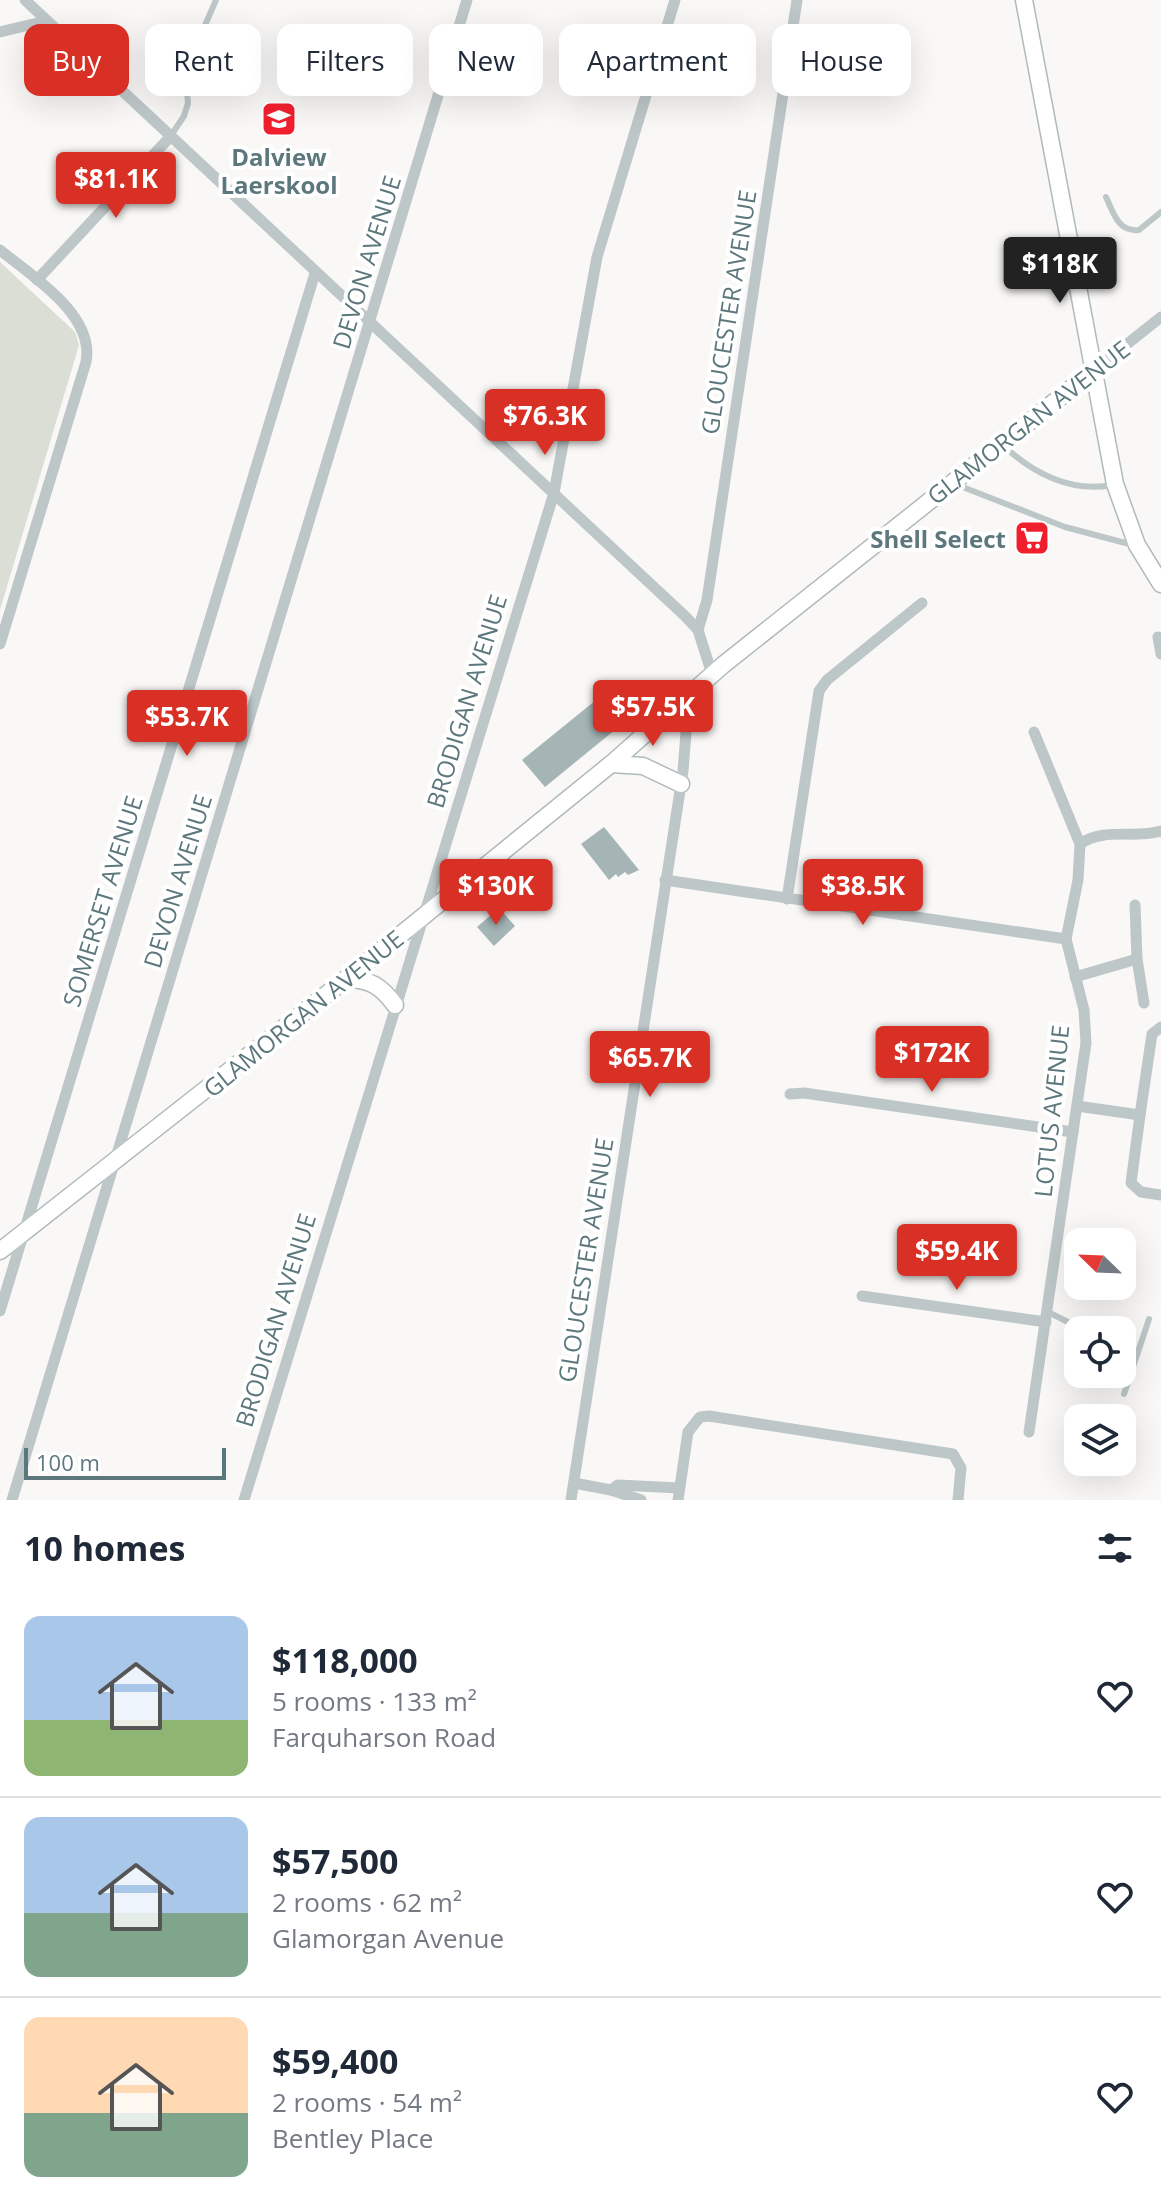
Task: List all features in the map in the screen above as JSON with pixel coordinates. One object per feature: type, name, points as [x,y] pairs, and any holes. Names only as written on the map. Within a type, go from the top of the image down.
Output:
[{"type":"street","points":[[25,0],[38,5],[46,21],[698,630],[712,674]]},
{"type":"street","name":"DEVON AVENUE","points":[[12,1500],[467,0]]},
{"type":"street","name":"BRODIGAN AVENUE","points":[[244,1500],[420,919],[554,493],[564,451],[578,345],[597,257],[675,0]]},
{"type":"street","name":"GLOUCESTER AVENUE","points":[[698,630],[707,600],[797,0]]},
{"type":"street","points":[[1024,0],[1115,484],[1137,545],[1161,584]]},
{"type":"street","points":[[0,32],[46,21]]},
{"type":"street","points":[[37,280],[170,137]]},
{"type":"street","points":[[0,250],[37,280],[81,326],[88,352],[0,644]]},
{"type":"street","name":"SOMERSET AVENUE","points":[[0,1311],[2,1294],[25,1232],[315,273]]},
{"type":"street","name":"GLAMORGAN AVENUE","points":[[0,1251],[346,979],[611,764],[712,674],[1161,317]]},
{"type":"street","points":[[787,899],[819,691],[827,680],[922,603]]},
{"type":"street","points":[[1158,637],[1161,654]]},
{"type":"street","name":"GLOUCESTER AVENUE","points":[[571,1500],[681,784],[689,695]]},
{"type":"street","points":[[1034,732],[1080,844],[1096,836],[1134,836],[1161,831]]},
{"type":"street","points":[[611,764],[643,766],[681,784]]},
{"type":"street","name":"LOTUS AVENUE","points":[[1029,1432],[1086,1043],[1084,1010],[1066,939],[1078,880],[1080,844]]},
{"type":"street","points":[[665,880],[1066,939]]},
{"type":"street","points":[[1135,905],[1137,959],[1144,1003]]},
{"type":"street","points":[[1075,977],[1137,959]]},
{"type":"street","points":[[346,979],[360,979],[378,986],[395,1005]]},
{"type":"street","points":[[1161,1027],[1152,1034],[1131,1183],[1141,1192],[1161,1195]]},
{"type":"street","points":[[790,1094],[804,1093],[1073,1132]]},
{"type":"street","points":[[1077,1106],[1140,1115]]},
{"type":"street","points":[[862,1296],[1047,1317]]},
{"type":"street","points":[[574,1483],[611,1490],[618,1485],[634,1494],[679,1494],[688,1432],[700,1417],[709,1416],[953,1454],[961,1468],[958,1500]]},
{"type":"lane","points":[[170,137],[184,116],[188,103],[185,71],[216,0]]},
{"type":"lane","points":[[1106,197],[1126,229],[1139,230],[1161,212]]},
{"type":"lane","points":[[1002,444],[1033,470],[1061,482],[1091,487],[1115,484]]},
{"type":"lane","points":[[952,483],[1065,527],[1137,545]]},
{"type":"lane","points":[[1047,1317],[1064,1323]]},
{"type":"lane","points":[[1124,1394],[1149,1319]]},
{"type":"shaded area","points":[[0,262],[75,332],[79,345],[0,610]]},
{"type":"building","points":[[596,700],[616,729],[545,787],[522,760]]},
{"type":"building","points":[[604,827],[639,870],[628,875],[625,872],[618,877],[616,874],[609,880],[581,844]]},
{"type":"building","points":[[499,908],[515,926],[494,946],[477,927]]},
{"type":"place","name":"Dalview Laerskool","points":[[279,119]]},
{"type":"place","name":"Shell Select","points":[[1032,538]]}]
